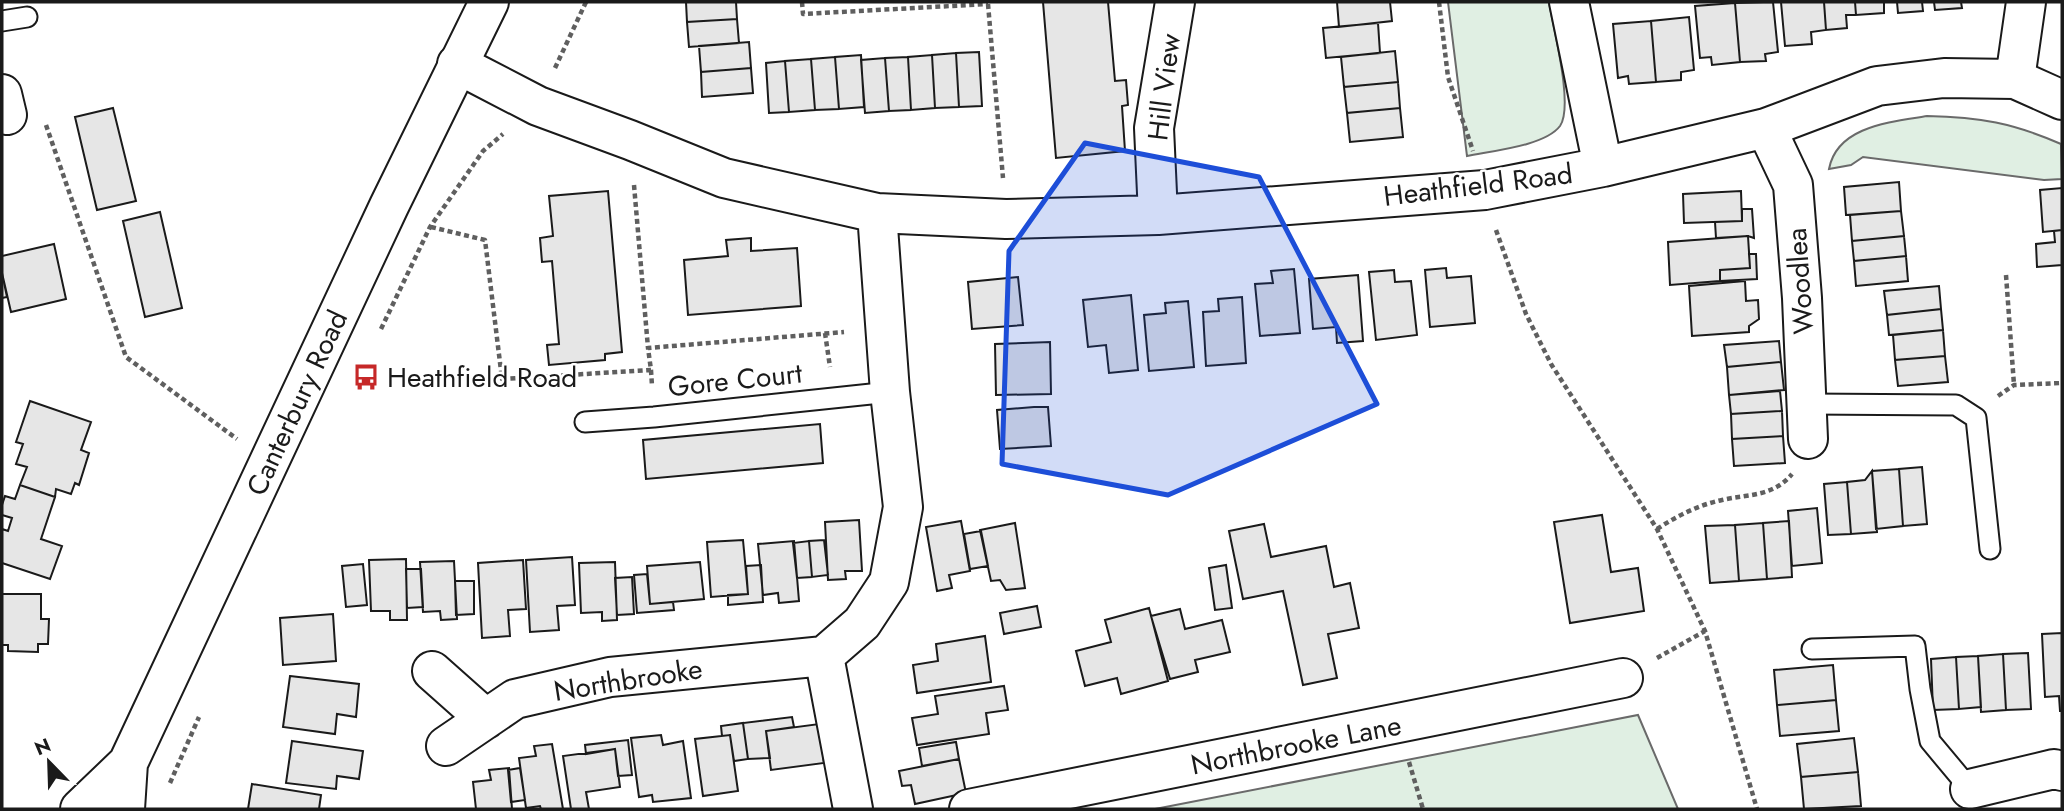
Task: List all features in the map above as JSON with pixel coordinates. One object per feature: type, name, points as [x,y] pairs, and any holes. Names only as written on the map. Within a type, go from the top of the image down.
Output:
[{"type":"street","name":"Canterbury Road","points":[[125,809],[128,764],[389,206],[489,2]]},
{"type":"street","name":"Hill View","points":[[1158,215],[1154,128],[1175,2]]},
{"type":"street","points":[[1569,2],[1603,167]]},
{"type":"street","points":[[2015,79],[2026,2]]},
{"type":"street","name":"Heathfield Road","points":[[457,64],[538,106],[630,139],[724,178],[877,213],[1006,219],[1158,215],[1485,190],[1603,167],[1766,128],[1877,86],[1944,78],[2015,79],[2062,100]]},
{"type":"street","name":"Woodlea","points":[[1766,128],[1793,185],[1802,298],[1807,422]]},
{"type":"street","points":[[853,809],[824,656],[862,623],[889,582],[903,507],[890,392],[877,213]]},
{"type":"street","name":"Northbrooke","points":[[446,746],[515,699],[611,677],[824,656]]},
{"type":"street","points":[[432,671],[486,719]]},
{"type":"street","name":"Northbrooke Lane","points":[[969,809],[1623,678]]},
{"type":"street","points":[[80,809],[128,764]]},
{"type":"street","points":[[1970,789],[2054,769],[2062,771]]},
{"type":"lane","points":[[2,21],[27,17]]},
{"type":"lane","name":"Gore Court","points":[[585,422],[890,392]]},
{"type":"lane","points":[[1807,422],[1956,405],[1971,414],[1976,418],[1990,549]]},
{"type":"lane","points":[[1812,649],[1915,646],[1930,741],[1970,789]]},
{"type":"path","points":[[376,338],[430,227],[483,151],[538,106],[586,2]]},
{"type":"path","points":[[802,2],[803,14],[988,3],[1006,219]]},
{"type":"path","points":[[1439,2],[1448,77],[1525,314],[1544,352],[1657,529],[1705,631],[1757,809]]},
{"type":"path","points":[[5,104],[43,116],[127,357],[269,462]]},
{"type":"path","points":[[389,206],[430,227],[485,240],[502,379],[650,370],[630,139]]},
{"type":"path","points":[[2006,275],[2014,385]]},
{"type":"path","points":[[648,348],[886,328]]},
{"type":"path","points":[[1971,414],[2014,385],[2062,383]]},
{"type":"path","points":[[1657,529],[1682,513],[1721,500],[1766,493],[1782,485],[1804,457],[1807,422]]},
{"type":"path","points":[[1623,678],[1705,631]]},
{"type":"path","points":[[169,784],[202,709]]},
{"type":"path","points":[[1400,724],[1423,809]]},
{"type":"highlighted area","points":[[1085,143],[1259,177],[1377,404],[1168,495],[1002,464],[1009,251]]},
{"type":"green space","points":[[1448,2],[1549,2],[1565,102],[1564,116],[1553,133],[1517,147],[1467,156]]},
{"type":"green space","points":[[1927,116],[1996,123],[2061,144],[2062,179],[2044,180],[1863,157],[1851,165],[1829,169],[1834,155],[1843,143],[1854,135],[1882,124]]},
{"type":"green space","points":[[1638,715],[1678,809],[1155,809]]},
{"type":"building","points":[[686,2],[736,2],[737,19],[687,22]]},
{"type":"building","points":[[1043,2],[1108,2],[1115,81],[1126,80],[1128,105],[1122,106],[1125,151],[1056,158]]},
{"type":"building","points":[[1337,2],[1390,2],[1392,21],[1339,27]]},
{"type":"building","points":[[1773,2],[1778,52],[1765,54],[1766,61],[1740,62],[1735,3]]},
{"type":"building","points":[[1781,2],[1824,2],[1826,30],[1811,32],[1812,44],[1785,46]]},
{"type":"building","points":[[1824,2],[1855,2],[1856,15],[1846,15],[1847,28],[1826,30]]},
{"type":"building","points":[[1855,2],[1884,2],[1884,13],[1856,15]]},
{"type":"building","points":[[1897,2],[1922,2],[1923,11],[1898,13]]},
{"type":"building","points":[[1934,2],[1961,2],[1962,8],[1935,10]]},
{"type":"building","points":[[1735,3],[1740,62],[1712,65],[1711,57],[1700,58],[1695,6]]},
{"type":"building","points":[[1689,17],[1694,70],[1681,72],[1681,80],[1656,82],[1651,21]]},
{"type":"building","points":[[737,19],[739,43],[689,47],[687,22]]},
{"type":"building","points":[[1651,21],[1656,82],[1629,84],[1628,76],[1618,78],[1613,24]]},
{"type":"building","points":[[1378,23],[1380,53],[1326,58],[1323,28]]},
{"type":"building","points":[[749,42],[751,68],[701,72],[699,46]]},
{"type":"building","points":[[1395,51],[1398,82],[1344,87],[1341,57]]},
{"type":"building","points":[[979,52],[982,106],[959,107],[956,53]]},
{"type":"building","points":[[956,53],[959,107],[935,108],[932,55]]},
{"type":"building","points":[[861,55],[864,107],[839,109],[835,57]]},
{"type":"building","points":[[932,55],[935,108],[911,110],[908,57]]},
{"type":"building","points":[[835,57],[839,109],[815,110],[811,59]]},
{"type":"building","points":[[908,57],[911,110],[889,111],[885,58]]},
{"type":"building","points":[[885,58],[889,111],[865,113],[861,60]]},
{"type":"building","points":[[811,59],[815,110],[789,112],[785,61]]},
{"type":"building","points":[[785,61],[789,112],[769,113],[766,63]]},
{"type":"building","points":[[751,68],[753,93],[702,97],[701,72]]},
{"type":"building","points":[[1398,82],[1400,108],[1347,113],[1344,87]]},
{"type":"building","points":[[113,108],[136,201],[97,210],[75,117]]},
{"type":"building","points":[[1400,108],[1403,137],[1350,142],[1347,113]]},
{"type":"building","points":[[1899,182],[1901,211],[1846,215],[1844,187]]},
{"type":"building","points":[[2062,188],[2062,230],[2043,232],[2040,190]]},
{"type":"building","points":[[608,191],[622,352],[605,354],[605,360],[549,365],[547,345],[559,344],[552,261],[542,262],[540,238],[553,236],[549,196]]},
{"type":"building","points":[[1741,191],[1742,221],[1684,223],[1683,194]]},
{"type":"building","points":[[1742,209],[1752,209],[1754,238],[1716,238],[1715,222],[1742,221]]},
{"type":"building","points":[[1901,211],[1904,236],[1852,241],[1850,215]]},
{"type":"building","points":[[160,212],[182,308],[145,317],[123,221]]},
{"type":"building","points":[[2062,230],[2062,265],[2037,267],[2036,244],[2055,242],[2054,231]]},
{"type":"building","points":[[1748,236],[1750,268],[1720,270],[1720,281],[1670,285],[1668,242]]},
{"type":"building","points":[[1904,236],[1906,256],[1854,261],[1852,241]]},
{"type":"building","points":[[751,238],[751,251],[797,248],[801,306],[688,315],[684,260],[728,256],[726,240]]},
{"type":"building","points":[[54,244],[66,299],[11,312],[2,273],[2,256]]},
{"type":"building","points":[[1749,254],[1756,254],[1757,279],[1720,281],[1720,270],[1750,268]]},
{"type":"building","points":[[1906,256],[1908,281],[1856,286],[1854,261]]},
{"type":"building","points":[[1446,268],[1447,278],[1471,276],[1475,323],[1430,327],[1425,270]]},
{"type":"building","points":[[1294,269],[1300,333],[1260,336],[1255,284],[1273,283],[1271,271]]},
{"type":"building","points":[[1394,270],[1395,282],[1411,281],[1417,335],[1376,340],[1369,272]]},
{"type":"building","points":[[2,273],[7,297],[2,298]]},
{"type":"building","points":[[1358,275],[1363,341],[1337,343],[1336,327],[1313,329],[1309,279]]},
{"type":"building","points":[[1018,277],[1023,325],[972,329],[968,282]]},
{"type":"building","points":[[1745,281],[1746,301],[1758,300],[1759,319],[1749,326],[1749,332],[1692,336],[1689,286]]},
{"type":"building","points":[[1939,286],[1941,309],[1887,315],[1884,291]]},
{"type":"building","points":[[1131,295],[1138,370],[1109,373],[1106,345],[1088,347],[1083,300]]},
{"type":"building","points":[[1242,297],[1246,363],[1206,366],[1203,312],[1219,311],[1218,299]]},
{"type":"building","points":[[1188,301],[1194,367],[1149,371],[1144,315],[1166,313],[1165,303]]},
{"type":"building","points":[[1941,309],[1943,330],[1889,335],[1887,315]]},
{"type":"building","points":[[1943,330],[1945,356],[1895,360],[1893,335]]},
{"type":"building","points":[[1779,341],[1781,362],[1727,367],[1724,345]]},
{"type":"building","points":[[1050,342],[1051,394],[996,395],[995,344]]},
{"type":"building","points":[[1945,356],[1948,382],[1898,386],[1895,360]]},
{"type":"building","points":[[1781,362],[1784,390],[1729,395],[1727,367]]},
{"type":"building","points":[[1780,391],[1782,411],[1731,414],[1729,395]]},
{"type":"building","points":[[30,401],[91,422],[81,450],[89,453],[79,485],[75,483],[71,494],[56,489],[55,497],[20,485],[27,467],[16,464],[23,444],[16,442]]},
{"type":"building","points":[[1048,407],[1051,446],[1000,449],[997,410]]},
{"type":"building","points":[[1782,411],[1783,436],[1732,439],[1731,414]]},
{"type":"building","points":[[820,424],[823,463],[646,479],[643,440]]},
{"type":"building","points":[[1783,436],[1785,463],[1734,466],[1732,439]]},
{"type":"building","points":[[1922,467],[1927,524],[1903,526],[1899,469]]},
{"type":"building","points":[[1899,469],[1903,526],[1876,529],[1872,471]]},
{"type":"building","points":[[1872,471],[1877,532],[1851,534],[1847,482],[1865,480]]},
{"type":"building","points":[[1847,482],[1851,534],[1828,535],[1824,484]]},
{"type":"building","points":[[20,485],[55,497],[41,539],[62,546],[50,579],[2,563],[2,529],[8,531],[12,518],[2,515],[2,505],[5,496],[15,499]]},
{"type":"building","points":[[1817,508],[1822,563],[1792,566],[1788,511]]},
{"type":"building","points":[[1602,515],[1611,572],[1638,568],[1644,611],[1570,623],[1554,522]]},
{"type":"building","points":[[859,520],[862,571],[845,571],[846,579],[828,580],[825,522]]},
{"type":"building","points":[[961,521],[970,571],[949,575],[952,588],[937,591],[926,527]]},
{"type":"building","points":[[1789,521],[1792,577],[1767,579],[1763,523]]},
{"type":"building","points":[[1015,523],[1025,588],[1006,590],[1000,580],[991,581],[980,530]]},
{"type":"building","points":[[1763,523],[1767,579],[1739,581],[1735,525]]},
{"type":"building","points":[[1264,524],[1271,557],[1326,546],[1334,587],[1350,583],[1359,628],[1328,634],[1337,678],[1303,685],[1283,591],[1243,599],[1229,531]]},
{"type":"building","points":[[1735,525],[1739,581],[1710,583],[1705,526]]},
{"type":"building","points":[[981,531],[988,566],[970,569],[964,534]]},
{"type":"building","points":[[743,540],[748,594],[711,597],[707,542]]},
{"type":"building","points":[[824,540],[828,575],[812,577],[809,541]]},
{"type":"building","points":[[794,541],[799,601],[779,603],[778,593],[763,595],[758,544]]},
{"type":"building","points":[[809,541],[812,577],[797,578],[793,543]]},
{"type":"building","points":[[572,557],[575,605],[557,606],[559,630],[530,632],[526,560]]},
{"type":"building","points":[[406,559],[407,620],[390,620],[390,611],[371,611],[369,560]]},
{"type":"building","points":[[523,560],[526,609],[508,610],[510,636],[482,638],[478,563]]},
{"type":"building","points":[[454,561],[457,619],[441,620],[440,611],[423,612],[420,562]]},
{"type":"building","points":[[615,562],[617,620],[602,621],[602,612],[581,613],[579,563]]},
{"type":"building","points":[[700,562],[704,599],[650,604],[647,566]]},
{"type":"building","points":[[363,564],[367,605],[346,607],[342,566]]},
{"type":"building","points":[[761,565],[763,602],[728,605],[728,595],[748,594],[746,566]]},
{"type":"building","points":[[1226,565],[1232,608],[1215,610],[1209,568]]},
{"type":"building","points":[[406,569],[421,569],[423,607],[407,608]]},
{"type":"building","points":[[647,574],[650,604],[673,602],[674,610],[637,613],[634,575]]},
{"type":"building","points":[[632,577],[634,614],[617,615],[615,578]]},
{"type":"building","points":[[455,581],[474,581],[474,614],[456,615]]},
{"type":"building","points":[[2,594],[41,594],[41,619],[49,619],[48,644],[38,644],[38,652],[8,651],[8,645],[2,645]]},
{"type":"building","points":[[1037,606],[1041,627],[1004,634],[1000,613]]},
{"type":"building","points":[[1149,608],[1168,681],[1121,694],[1117,678],[1085,686],[1076,651],[1111,642],[1105,620]]},
{"type":"building","points":[[1180,609],[1185,629],[1222,620],[1230,652],[1195,660],[1198,672],[1170,679],[1151,616]]},
{"type":"building","points":[[333,614],[336,661],[283,665],[280,618]]},
{"type":"building","points":[[2062,633],[2060,711],[2059,696],[2045,697],[2042,634]]},
{"type":"building","points":[[985,636],[991,682],[917,693],[913,665],[938,661],[936,644]]},
{"type":"building","points":[[2028,653],[2031,709],[2006,710],[2003,654]]},
{"type":"building","points":[[2003,654],[2006,710],[1981,712],[1978,656]]},
{"type":"building","points":[[1978,656],[1981,707],[1959,709],[1956,657]]},
{"type":"building","points":[[1956,657],[1959,709],[1933,710],[1931,659]]},
{"type":"building","points":[[1833,665],[1836,700],[1777,705],[1774,670]]},
{"type":"building","points":[[290,676],[359,684],[356,717],[337,714],[335,734],[283,727]]},
{"type":"building","points":[[1004,686],[1008,710],[986,713],[989,734],[917,745],[912,718],[938,714],[935,696]]},
{"type":"building","points":[[1836,700],[1839,731],[1780,736],[1777,705]]},
{"type":"building","points":[[792,717],[794,727],[766,731],[770,758],[748,759],[743,723]]},
{"type":"building","points":[[743,723],[748,759],[734,761],[730,735],[722,736],[721,726]]},
{"type":"building","points":[[819,724],[824,763],[771,770],[766,731]]},
{"type":"building","points":[[661,735],[663,745],[683,741],[691,798],[653,802],[652,795],[639,797],[631,738]]},
{"type":"building","points":[[730,735],[738,791],[703,796],[695,739]]},
{"type":"building","points":[[1854,738],[1858,772],[1801,777],[1797,744]]},
{"type":"building","points":[[628,740],[632,775],[618,776],[615,749],[586,754],[585,745]]},
{"type":"building","points":[[292,741],[363,751],[359,779],[337,776],[336,789],[286,783]]},
{"type":"building","points":[[956,742],[959,759],[922,766],[919,748]]},
{"type":"building","points":[[552,744],[563,809],[541,809],[540,806],[526,808],[519,758],[536,756],[534,746]]},
{"type":"building","points":[[615,749],[620,787],[586,792],[589,809],[571,809],[563,756]]},
{"type":"building","points":[[959,759],[966,793],[915,804],[911,785],[902,786],[899,771]]},
{"type":"building","points":[[509,768],[512,809],[476,809],[473,782],[491,780],[489,770]]},
{"type":"building","points":[[520,768],[525,800],[511,802],[508,770]]},
{"type":"building","points":[[1858,772],[1861,806],[1804,809],[1801,777]]},
{"type":"building","points":[[252,784],[321,795],[319,809],[248,809]]},
{"type":"place","name":"Heathfield Road","points":[[366,377]]}]
